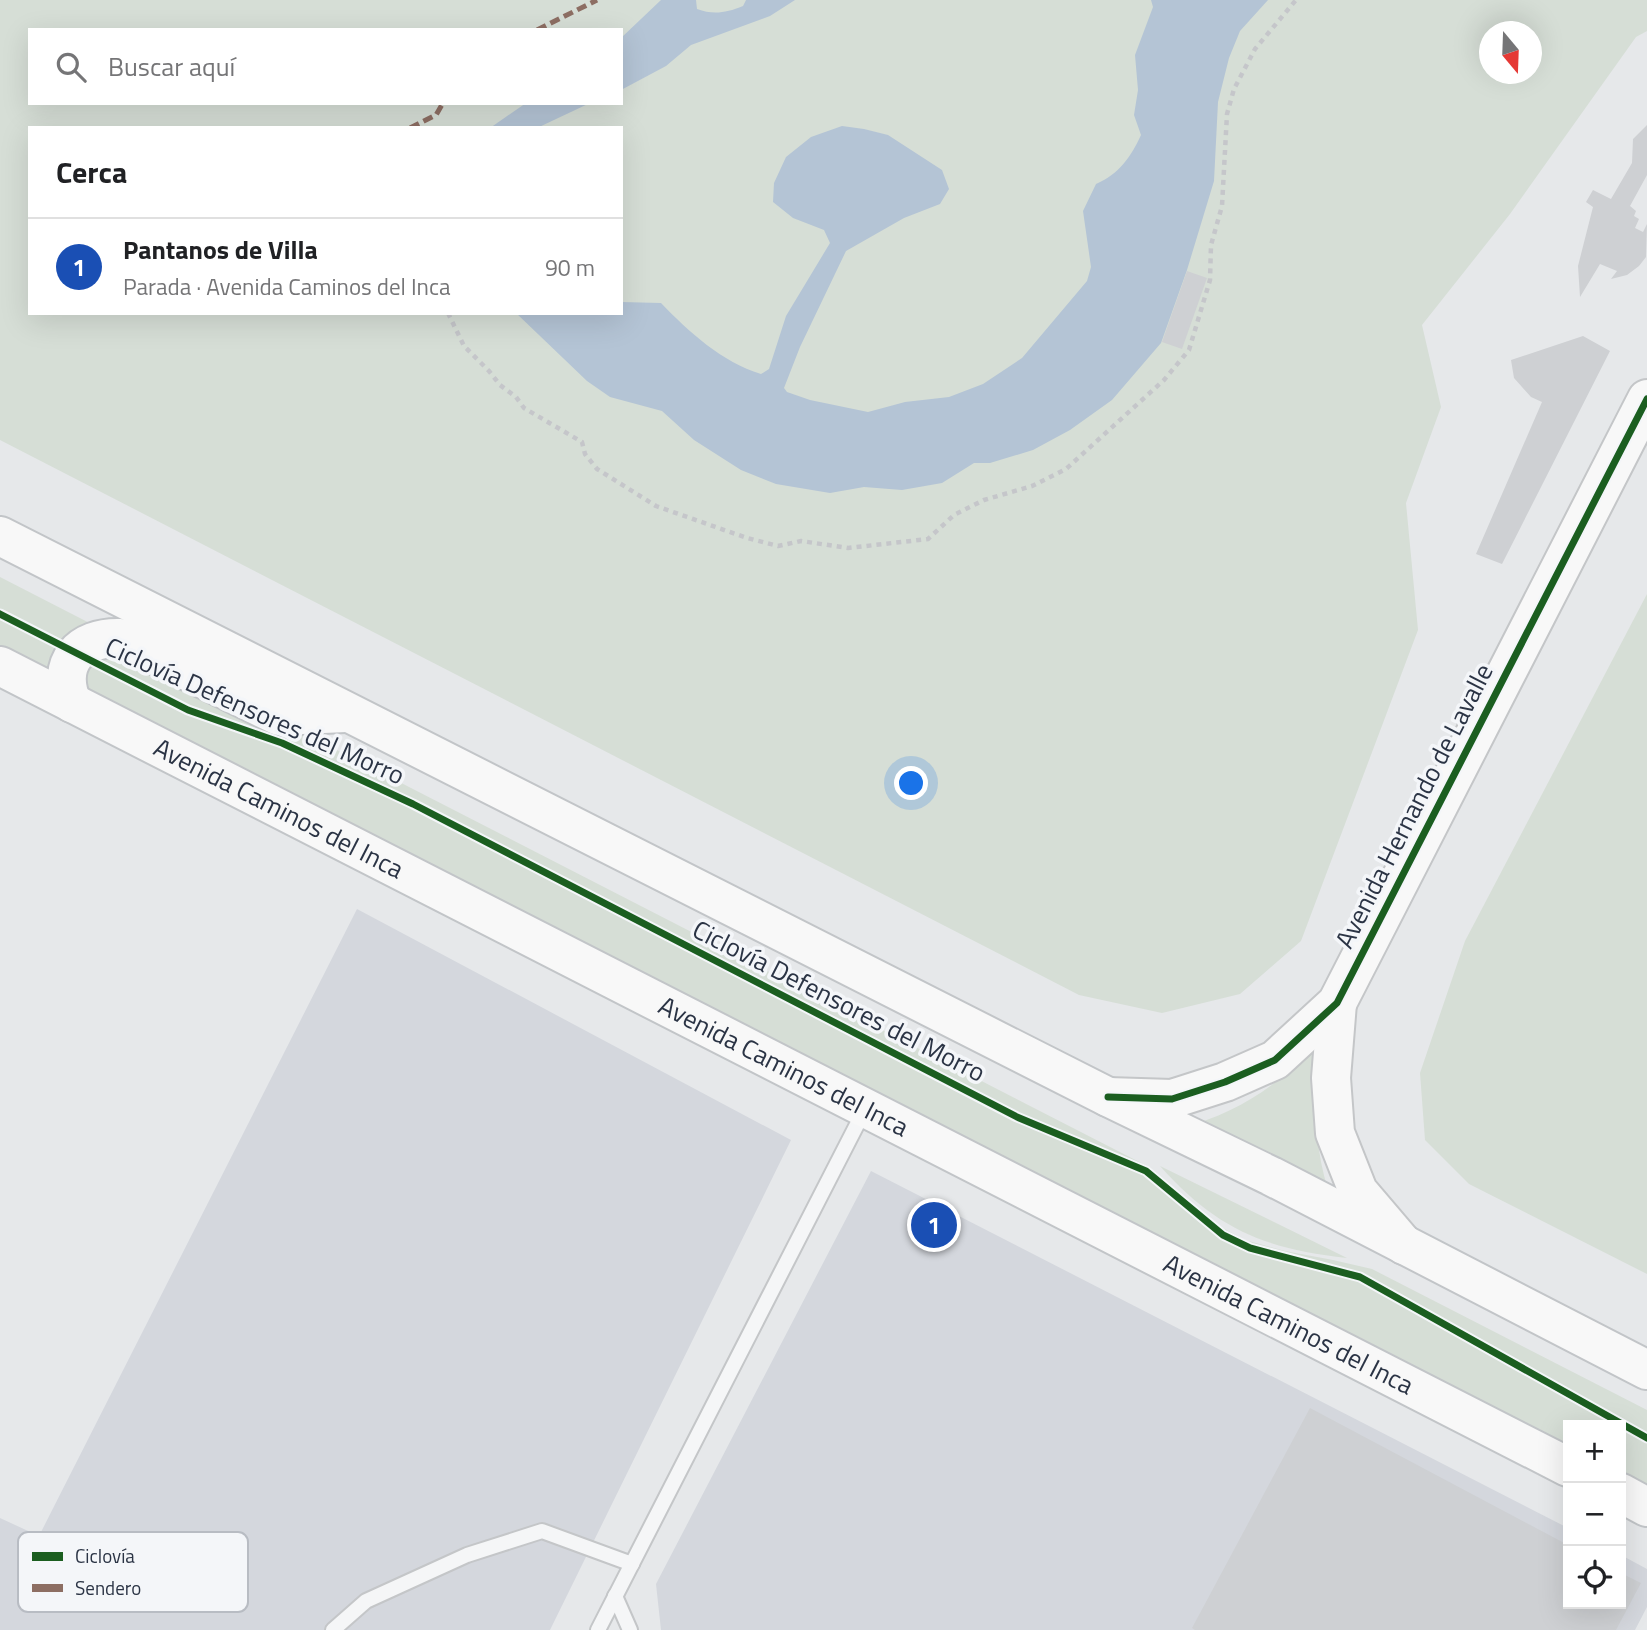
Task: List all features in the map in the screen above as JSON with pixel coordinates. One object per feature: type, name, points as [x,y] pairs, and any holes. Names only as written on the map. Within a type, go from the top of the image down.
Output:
[{"type":"main road","name":"Avenida Hernando de Lavalle","points":[[1108,1097],[1172,1099],[1225,1082],[1275,1059],[1337,1003],[1647,399]]},
{"type":"main road","points":[[0,536],[1108,1097],[1271,1176],[1647,1370]]},
{"type":"main road","points":[[72,703],[66,690],[68,671],[75,654],[92,641],[120,638],[279,716],[350,713]]},
{"type":"main road","name":"Avenida Caminos del Inca","points":[[0,666],[1563,1463]]},
{"type":"main road","name":"Avenida Hernando de Lavalle","points":[[1337,1003],[1331,1078],[1335,1133],[1358,1191],[1404,1245]]},
{"type":"main road","points":[[1626,1496],[1647,1507]]},
{"type":"lane","points":[[598,1630],[865,1109]]},
{"type":"lane","points":[[333,1630],[366,1601],[467,1555],[542,1531],[632,1564]]},
{"type":"lane","points":[[615,1596],[630,1630]]},
{"type":"path","points":[[449,315],[464,345],[524,408],[582,442],[585,454],[597,469],[656,506],[778,546],[801,541],[848,548],[928,539],[954,515],[984,500],[1032,486],[1066,469],[1164,380],[1189,350],[1210,281],[1211,245],[1222,206],[1227,114],[1234,89],[1255,49],[1296,0]]},
{"type":"shaded area","points":[[0,0],[1647,0],[1647,31],[1636,37],[1510,214],[1422,325],[1441,407],[1406,503],[1418,630],[1301,941],[1240,994],[1162,1013],[1079,995],[0,440]]},
{"type":"shaded area","points":[[0,577],[1151,1168],[1221,1227],[1245,1240],[1372,1269],[1647,1410],[1647,1486],[1626,1476],[1626,1420],[1563,1420],[1563,1443],[0,653]]},
{"type":"shaded area","points":[[1647,594],[1647,1274],[1469,1184],[1425,1140],[1420,1073],[1465,941]]},
{"type":"shaded area","points":[[357,909],[791,1140],[550,1630],[0,1630],[0,1518],[30,1532],[18,1532],[18,1612],[248,1612],[248,1532],[41,1532]]},
{"type":"shaded area","points":[[1318,1042],[1316,1123],[1321,1161],[1332,1202],[1182,1128],[1221,1114],[1256,1096],[1288,1071]]},
{"type":"shaded area","points":[[1160,1166],[1347,1258],[1291,1249],[1244,1232],[1201,1206]]},
{"type":"shaded area","points":[[871,1171],[1563,1525],[1563,1609],[1626,1609],[1626,1558],[1647,1569],[1647,1607],[1635,1630],[661,1630],[656,1584]]},
{"type":"water","points":[[661,0],[696,0],[697,9],[714,13],[743,6],[746,0],[795,0],[770,16],[691,45],[666,66],[623,89],[623,36]]},
{"type":"water","points":[[1151,0],[1268,0],[1240,31],[1229,58],[1218,102],[1214,181],[1161,343],[1112,400],[1070,430],[1033,450],[990,463],[974,463],[942,483],[902,490],[864,487],[830,493],[776,484],[741,470],[694,440],[662,411],[610,397],[587,381],[518,315],[623,315],[623,302],[661,303],[707,345],[733,362],[761,374],[769,369],[786,316],[830,243],[824,230],[793,218],[773,202],[774,183],[786,157],[811,137],[842,126],[864,129],[888,135],[942,170],[949,189],[940,204],[904,218],[846,251],[800,347],[784,388],[787,392],[810,400],[868,412],[905,402],[949,397],[983,384],[1022,358],[1087,281],[1091,267],[1083,211],[1096,184],[1123,164],[1141,135],[1134,115],[1138,90],[1135,55],[1153,7]]},
{"type":"water","points":[[523,105],[586,105],[541,126],[493,126]]},
{"type":"building","points":[[1647,125],[1647,175],[1630,206],[1636,211],[1634,216],[1639,219],[1635,228],[1643,232],[1647,224],[1646,257],[1627,275],[1611,279],[1617,271],[1600,264],[1580,297],[1578,266],[1593,207],[1586,202],[1593,190],[1611,199],[1632,163],[1633,139]]},
{"type":"building","points":[[1187,271],[1207,278],[1182,349],[1162,342]]},
{"type":"building","points":[[1583,336],[1610,351],[1502,564],[1476,554],[1542,402],[1531,397],[1514,378],[1511,360]]},
{"type":"building","points":[[1310,1408],[1563,1542],[1563,1609],[1626,1609],[1626,1576],[1641,1583],[1616,1630],[1192,1628]]},
{"type":"marked path","points":[[541,28],[597,0]]},
{"type":"marked path","points":[[414,126],[436,115],[442,105]]},
{"type":"cycle path","points":[[1108,1097],[1172,1099],[1225,1082],[1275,1060],[1337,1003],[1647,399]]},
{"type":"cycle path","name":"Ciclovía Defensores del Morro","points":[[0,614],[188,710],[282,743],[413,804],[1017,1117],[1146,1171],[1223,1235],[1250,1248],[1360,1277],[1647,1438]]},
{"type":"place","name":"Pantanos de Villa","points":[[934,1225]]}]
